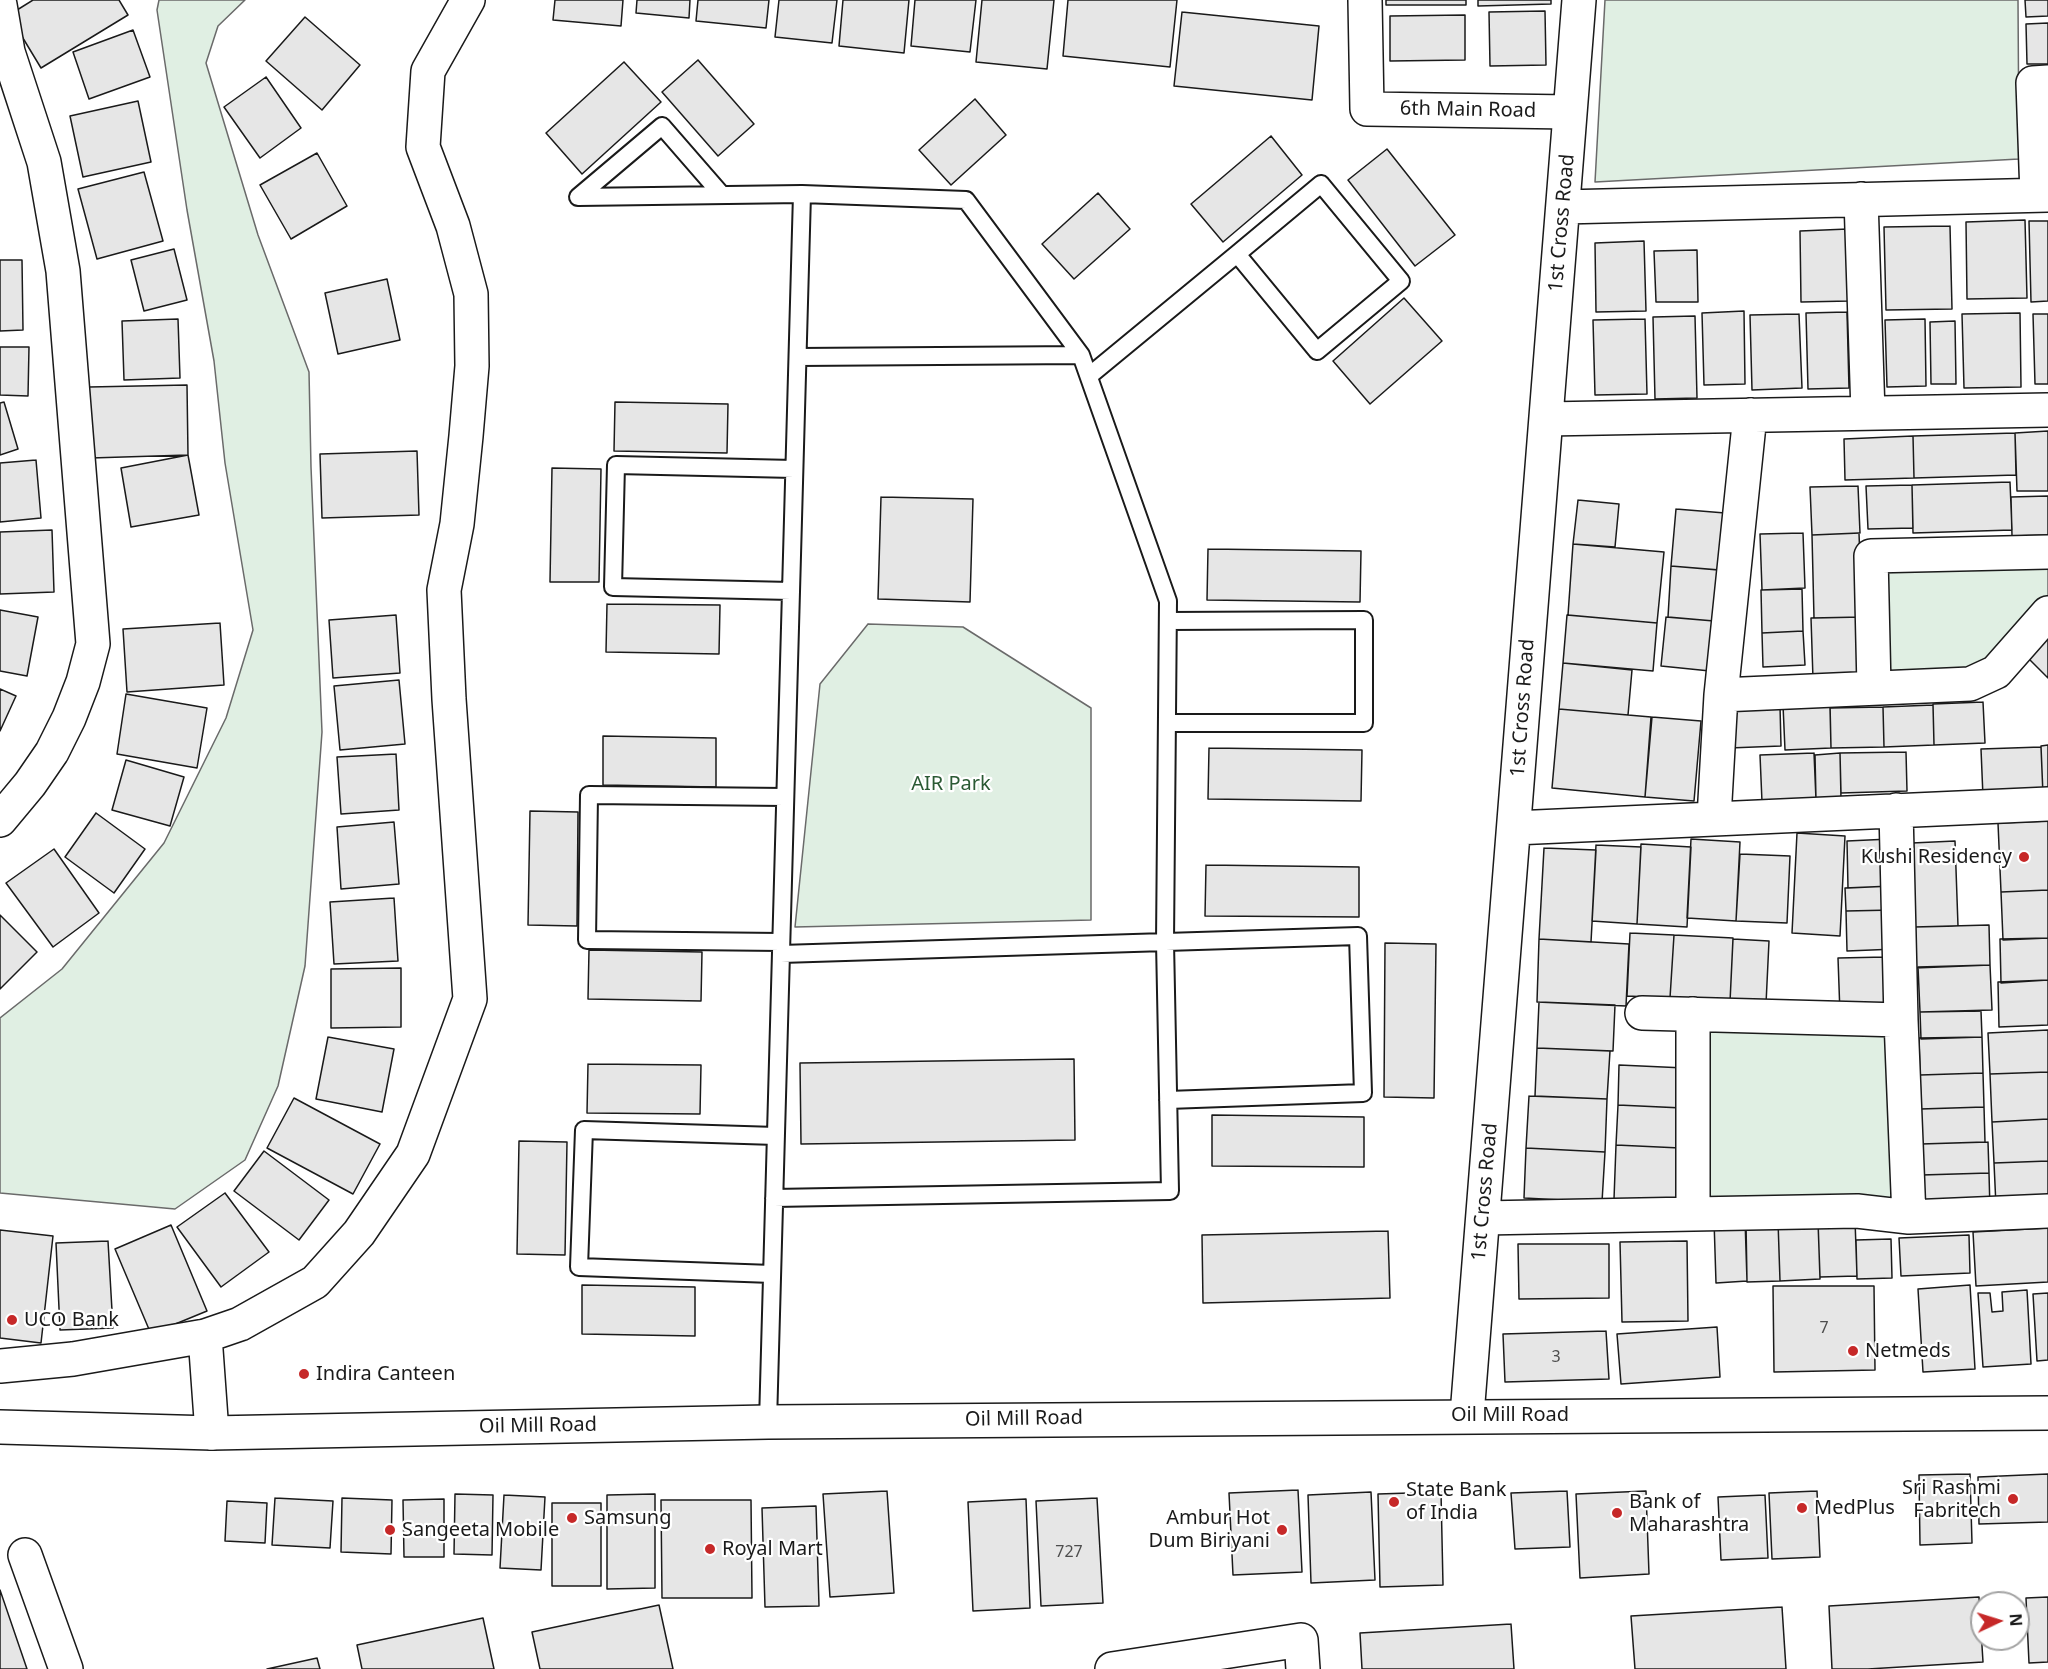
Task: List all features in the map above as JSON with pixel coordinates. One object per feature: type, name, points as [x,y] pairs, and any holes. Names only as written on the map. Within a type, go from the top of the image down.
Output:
[{"type":"street","points":[[0,1366],[73,1359],[205,1336],[240,1324],[315,1282],[359,1233],[412,1154],[470,999],[449,699],[444,590],[457,524],[466,436],[472,366],[471,294],[453,226],[423,147],[428,71],[468,0]]},
{"type":"street","name":"6th Main Road","points":[[1365,0],[1366,109],[1570,112]]},
{"type":"street","name":"1st Cross Road","points":[[1467,1415],[1579,0]]},
{"type":"street","points":[[0,5],[4,46],[44,162],[63,271],[93,644],[69,718],[51,752],[30,784],[0,820]]},
{"type":"street","points":[[1563,207],[2043,195],[2033,83],[2048,82]]},
{"type":"street","points":[[1862,199],[1868,413]]},
{"type":"street","points":[[1546,419],[2048,410]]},
{"type":"street","points":[[1714,818],[1721,695],[1750,415]]},
{"type":"street","points":[[1874,688],[1871,556],[2048,552]]},
{"type":"street","points":[[1721,695],[1970,684],[1996,672],[2048,613]]},
{"type":"street","points":[[1514,828],[2048,804]]},
{"type":"street","points":[[1896,810],[1909,1217]]},
{"type":"street","points":[[1642,1013],[1901,1020]]},
{"type":"street","points":[[1693,1014],[1694,1214]]},
{"type":"street","points":[[1483,1218],[1857,1211],[1909,1217],[2048,1211]]},
{"type":"street","points":[[205,1336],[212,1433]]},
{"type":"street","name":"Oil Mill Road","points":[[0,1427],[212,1433],[768,1422],[1467,1415],[2048,1413]]},
{"type":"street","points":[[25,1555],[66,1669]]},
{"type":"street","points":[[1112,1669],[1301,1640],[1303,1669]]},
{"type":"lane","points":[[722,195],[662,126],[578,197],[802,194],[966,200],[1081,355],[1168,601],[1165,942],[1170,1191],[774,1198]]},
{"type":"lane","points":[[1089,376],[1321,184],[1401,281],[1317,351],[1237,254]]},
{"type":"lane","points":[[768,1422],[802,194]]},
{"type":"lane","points":[[798,357],[1081,355]]},
{"type":"lane","points":[[790,591],[613,587],[616,465],[794,469]]},
{"type":"lane","points":[[1167,723],[1364,723],[1364,620],[1168,621]]},
{"type":"lane","points":[[785,797],[589,795],[587,940],[781,948],[1165,942],[1358,936],[1363,1093],[1168,1100]]},
{"type":"lane","points":[[772,1274],[579,1267],[584,1130],[776,1136]]},
{"type":"green space","points":[[159,0],[245,0],[218,26],[206,63],[258,235],[309,372],[322,732],[305,966],[278,1086],[245,1160],[175,1209],[0,1193],[0,1018],[62,969],[164,843],[226,718],[253,630],[225,463],[214,361],[187,210],[157,10]]},
{"type":"green space","points":[[1605,0],[2018,0],[2019,159],[1595,182]]},
{"type":"green space","points":[[2048,561],[2048,596],[1992,664],[1970,674],[1885,677],[1883,565]]},
{"type":"green space","name":"AIR Park","points":[[868,624],[963,627],[1091,708],[1091,920],[795,927],[820,684]]},
{"type":"green space","points":[[1699,1020],[1896,1026],[1903,1203],[1699,1208]]},
{"type":"building","points":[[33,0],[119,0],[128,15],[41,68],[9,15]]},
{"type":"building","points":[[555,0],[623,0],[621,26],[553,20]]},
{"type":"building","points":[[637,0],[690,0],[689,18],[636,13]]},
{"type":"building","points":[[698,0],[769,0],[766,28],[696,21]]},
{"type":"building","points":[[779,0],[837,0],[832,43],[775,37]]},
{"type":"building","points":[[843,0],[909,0],[904,53],[839,46]]},
{"type":"building","points":[[915,0],[976,0],[970,52],[911,46]]},
{"type":"building","points":[[982,0],[1054,0],[1047,69],[976,62]]},
{"type":"building","points":[[1068,0],[1177,0],[1170,67],[1063,56]]},
{"type":"building","points":[[1386,0],[1466,0],[1466,5],[1386,5]]},
{"type":"building","points":[[1478,0],[1551,0],[1551,4],[1478,6]]},
{"type":"building","points":[[2025,0],[2048,0],[2048,16],[2026,17]]},
{"type":"building","points":[[1545,11],[1546,65],[1490,66],[1489,12]]},
{"type":"building","points":[[1182,12],[1319,26],[1312,100],[1174,86]]},
{"type":"building","points":[[1465,15],[1465,60],[1390,61],[1390,16]]},
{"type":"building","points":[[305,17],[360,65],[322,110],[266,61]]},
{"type":"building","points":[[2048,23],[2048,64],[2027,64],[2026,24]]},
{"type":"building","points":[[133,30],[150,77],[89,99],[73,52]]},
{"type":"building","points":[[698,60],[754,124],[718,156],[662,92]]},
{"type":"building","points":[[624,62],[661,102],[582,174],[546,133]]},
{"type":"building","points":[[266,77],[301,128],[260,158],[224,107]]},
{"type":"building","points":[[975,99],[1006,135],[951,185],[919,150]]},
{"type":"building","points":[[138,101],[151,162],[83,177],[70,116]]},
{"type":"building","points":[[1271,136],[1302,175],[1223,242],[1191,204]]},
{"type":"building","points":[[1387,149],[1455,235],[1415,266],[1348,180]]},
{"type":"building","points":[[317,153],[347,206],[291,239],[260,185]]},
{"type":"building","points":[[144,172],[163,241],[97,259],[78,189]]},
{"type":"building","points":[[1098,193],[1130,229],[1074,279],[1042,244]]},
{"type":"building","points":[[2025,220],[2027,298],[1967,299],[1966,222]]},
{"type":"building","points":[[2029,221],[2048,221],[2048,301],[2031,302]]},
{"type":"building","points":[[1950,226],[1952,309],[1886,310],[1884,227]]},
{"type":"building","points":[[1848,229],[1850,301],[1801,302],[1800,231]]},
{"type":"building","points":[[1644,241],[1646,311],[1596,312],[1595,243]]},
{"type":"building","points":[[174,249],[187,300],[144,311],[131,260]]},
{"type":"building","points":[[1697,250],[1698,302],[1656,302],[1654,251]]},
{"type":"building","points":[[0,260],[22,260],[23,330],[0,331]]},
{"type":"building","points":[[387,279],[400,340],[338,354],[325,293]]},
{"type":"building","points":[[1404,298],[1442,341],[1370,404],[1333,361]]},
{"type":"building","points":[[1744,311],[1745,384],[1704,385],[1702,313]]},
{"type":"building","points":[[1847,312],[1849,388],[1808,389],[1806,313]]},
{"type":"building","points":[[2020,313],[2021,387],[1964,388],[1962,314]]},
{"type":"building","points":[[1799,314],[1802,388],[1752,390],[1750,315]]},
{"type":"building","points":[[2033,314],[2048,314],[2048,384],[2035,384]]},
{"type":"building","points":[[1695,316],[1697,398],[1655,399],[1653,317]]},
{"type":"building","points":[[178,319],[180,378],[124,380],[122,321]]},
{"type":"building","points":[[1645,319],[1647,394],[1595,395],[1593,320]]},
{"type":"building","points":[[1925,319],[1926,386],[1887,387],[1885,320]]},
{"type":"building","points":[[1955,321],[1956,384],[1931,384],[1930,322]]},
{"type":"building","points":[[0,347],[29,347],[28,396],[0,395]]},
{"type":"building","points":[[187,385],[188,455],[91,458],[89,387]]},
{"type":"building","points":[[4,402],[18,449],[0,455],[0,403]]},
{"type":"building","points":[[615,402],[728,404],[727,453],[614,451]]},
{"type":"building","points":[[2048,431],[2048,491],[2017,491],[2015,433]]},
{"type":"building","points":[[2015,433],[2016,475],[1914,478],[1913,436]]},
{"type":"building","points":[[1913,436],[1914,478],[1845,480],[1844,439]]},
{"type":"building","points":[[417,451],[419,515],[322,518],[320,454]]},
{"type":"building","points":[[188,455],[199,515],[131,527],[121,468]]},
{"type":"building","points":[[36,460],[41,518],[0,522],[0,463]]},
{"type":"building","points":[[552,468],[601,469],[599,582],[550,582]]},
{"type":"building","points":[[2010,482],[2012,530],[1913,533],[1912,485]]},
{"type":"building","points":[[1912,485],[1913,528],[1868,529],[1866,486]]},
{"type":"building","points":[[1858,486],[1860,533],[1812,535],[1810,487]]},
{"type":"building","points":[[2048,496],[2048,535],[2012,536],[2011,497]]},
{"type":"building","points":[[881,497],[973,499],[970,602],[878,599]]},
{"type":"building","points":[[1578,500],[1619,504],[1615,547],[1573,544]]},
{"type":"building","points":[[1676,509],[1725,513],[1720,570],[1671,566]]},
{"type":"building","points":[[52,530],[54,592],[0,594],[0,532]]},
{"type":"building","points":[[1803,533],[1805,588],[1762,590],[1760,534]]},
{"type":"building","points":[[1859,533],[1862,617],[1814,618],[1812,535]]},
{"type":"building","points":[[1573,544],[1664,552],[1657,623],[1568,615]]},
{"type":"building","points":[[1208,549],[1361,551],[1360,602],[1207,600]]},
{"type":"building","points":[[1671,566],[1718,570],[1714,621],[1668,617]]},
{"type":"building","points":[[1802,589],[1803,631],[1762,633],[1761,590]]},
{"type":"building","points":[[607,604],[720,605],[719,654],[606,652]]},
{"type":"building","points":[[0,610],[38,617],[27,676],[0,671]]},
{"type":"building","points":[[396,615],[400,673],[333,678],[329,620]]},
{"type":"building","points":[[1567,615],[1657,623],[1653,671],[1563,663]]},
{"type":"building","points":[[1666,617],[1714,621],[1710,671],[1661,666]]},
{"type":"building","points":[[1862,617],[1864,677],[1813,679],[1811,618]]},
{"type":"building","points":[[220,623],[224,685],[127,692],[123,629]]},
{"type":"building","points":[[1803,631],[1805,665],[1763,667],[1762,633]]},
{"type":"building","points":[[2048,635],[2048,678],[2027,657]]},
{"type":"building","points":[[1563,663],[1632,670],[1628,715],[1559,709]]},
{"type":"building","points":[[399,680],[405,744],[340,750],[334,686]]},
{"type":"building","points":[[0,689],[16,696],[0,731]]},
{"type":"building","points":[[126,694],[207,708],[197,768],[117,754]]},
{"type":"building","points":[[1983,702],[1985,743],[1934,745],[1933,704]]},
{"type":"building","points":[[1830,703],[1831,748],[1785,750],[1783,705]]},
{"type":"building","points":[[1933,705],[1934,745],[1884,747],[1883,707]]},
{"type":"building","points":[[1780,706],[1781,746],[1729,748],[1728,707]]},
{"type":"building","points":[[1883,707],[1884,747],[1831,748],[1830,708]]},
{"type":"building","points":[[1559,709],[1651,717],[1645,797],[1552,788]]},
{"type":"building","points":[[1652,717],[1701,721],[1694,801],[1645,797]]},
{"type":"building","points":[[603,736],[716,738],[716,787],[603,785]]},
{"type":"building","points":[[2048,745],[2048,795],[2043,795],[2041,746]]},
{"type":"building","points":[[2041,747],[2043,795],[1983,797],[1981,749]]},
{"type":"building","points":[[1209,748],[1362,750],[1361,801],[1208,799]]},
{"type":"building","points":[[1906,752],[1907,791],[1841,793],[1840,753]]},
{"type":"building","points":[[1814,753],[1816,800],[1762,802],[1760,755]]},
{"type":"building","points":[[1840,753],[1841,799],[1816,800],[1815,755]]},
{"type":"building","points":[[396,754],[399,810],[341,814],[337,757]]},
{"type":"building","points":[[126,760],[184,777],[170,826],[112,810]]},
{"type":"building","points":[[530,811],[578,812],[577,926],[528,925]]},
{"type":"building","points":[[96,813],[145,849],[114,893],[65,857]]},
{"type":"building","name":"Kushi Residency","points":[[2048,821],[2048,890],[2001,892],[1998,823]]},
{"type":"building","points":[[394,822],[399,884],[341,889],[337,827]]},
{"type":"building","points":[[1797,833],[1845,836],[1840,936],[1792,933]]},
{"type":"building","points":[[1691,839],[1740,842],[1736,921],[1687,918]]},
{"type":"building","points":[[1890,839],[1892,886],[1848,888],[1847,841]]},
{"type":"building","points":[[1955,841],[1958,926],[1914,927],[1912,843]]},
{"type":"building","points":[[1641,844],[1691,847],[1687,927],[1637,924]]},
{"type":"building","points":[[1596,845],[1641,847],[1637,924],[1592,921]]},
{"type":"building","points":[[1544,848],[1596,850],[1591,942],[1539,939]]},
{"type":"building","points":[[54,849],[99,913],[53,947],[6,883]]},
{"type":"building","points":[[1740,854],[1790,856],[1787,923],[1736,921]]},
{"type":"building","points":[[1206,865],[1359,867],[1359,917],[1205,916]]},
{"type":"building","points":[[1892,886],[1893,910],[1846,911],[1845,888]]},
{"type":"building","points":[[2048,890],[2048,938],[2003,940],[2001,892]]},
{"type":"building","points":[[394,898],[398,961],[334,964],[330,902]]},
{"type":"building","points":[[1894,910],[1896,949],[1847,951],[1846,911]]},
{"type":"building","points":[[0,915],[37,952],[0,989]]},
{"type":"building","points":[[1989,925],[1990,965],[1915,968],[1914,927]]},
{"type":"building","points":[[1630,933],[1674,935],[1670,998],[1627,996]]},
{"type":"building","points":[[1674,935],[1733,938],[1730,1002],[1670,998]]},
{"type":"building","points":[[2048,938],[2048,980],[2001,983],[2000,939]]},
{"type":"building","points":[[1539,939],[1629,944],[1626,1006],[1537,1002]]},
{"type":"building","points":[[1733,939],[1769,941],[1766,1004],[1730,1002]]},
{"type":"building","points":[[1385,943],[1436,944],[1434,1098],[1384,1097]]},
{"type":"building","points":[[589,950],[702,952],[701,1001],[588,999]]},
{"type":"building","points":[[1886,957],[1888,1012],[1840,1014],[1838,958]]},
{"type":"building","points":[[1990,965],[1992,1010],[1920,1012],[1918,967]]},
{"type":"building","points":[[401,968],[401,1027],[331,1028],[331,969]]},
{"type":"building","points":[[2048,980],[2048,1025],[1999,1027],[1998,982]]},
{"type":"building","points":[[1539,1002],[1615,1005],[1613,1051],[1537,1048]]},
{"type":"building","points":[[1981,1011],[1982,1037],[1921,1039],[1920,1012]]},
{"type":"building","points":[[2048,1030],[2048,1072],[1990,1074],[1988,1033]]},
{"type":"building","points":[[328,1037],[394,1049],[382,1112],[316,1099]]},
{"type":"building","points":[[1982,1037],[1983,1073],[1920,1075],[1919,1038]]},
{"type":"building","points":[[1537,1048],[1610,1051],[1607,1099],[1535,1096]]},
{"type":"building","points":[[1074,1059],[1075,1140],[801,1144],[800,1063]]},
{"type":"building","points":[[588,1064],[701,1065],[700,1114],[587,1113]]},
{"type":"building","points":[[1619,1065],[1685,1068],[1683,1108],[1618,1105]]},
{"type":"building","points":[[2048,1072],[2048,1119],[1992,1122],[1990,1074]]},
{"type":"building","points":[[1983,1073],[1984,1107],[1921,1109],[1920,1075]]},
{"type":"building","points":[[1529,1096],[1607,1099],[1605,1152],[1526,1148]]},
{"type":"building","points":[[294,1098],[380,1144],[353,1194],[267,1148]]},
{"type":"building","points":[[1618,1105],[1682,1108],[1680,1148],[1616,1145]]},
{"type":"building","points":[[1984,1107],[1985,1142],[1921,1144],[1920,1109]]},
{"type":"building","points":[[1212,1115],[1364,1117],[1364,1167],[1212,1166]]},
{"type":"building","points":[[2048,1119],[2048,1161],[1994,1163],[1992,1122]]},
{"type":"building","points":[[519,1141],[567,1142],[565,1255],[517,1254]]},
{"type":"building","points":[[1988,1142],[1989,1173],[1922,1175],[1921,1144]]},
{"type":"building","points":[[1616,1145],[1680,1148],[1677,1202],[1614,1199]]},
{"type":"building","points":[[1526,1148],[1605,1152],[1602,1202],[1524,1198]]},
{"type":"building","points":[[264,1151],[329,1200],[299,1240],[234,1191]]},
{"type":"building","points":[[2048,1161],[2048,1204],[1996,1206],[1994,1163]]},
{"type":"building","points":[[1989,1173],[1990,1210],[1922,1212],[1921,1175]]},
{"type":"building","points":[[225,1193],[269,1252],[221,1287],[177,1227]]},
{"type":"building","points":[[1745,1219],[1747,1281],[1716,1283],[1714,1220]]},
{"type":"building","points":[[1818,1220],[1820,1279],[1780,1281],[1778,1221]]},
{"type":"building","points":[[1855,1220],[1857,1276],[1820,1277],[1818,1222]]},
{"type":"building","points":[[1778,1221],[1780,1281],[1747,1282],[1746,1222]]},
{"type":"building","points":[[171,1225],[207,1311],[151,1334],[115,1249]]},
{"type":"building","points":[[2048,1228],[2048,1282],[1976,1286],[1973,1232]]},
{"type":"building","points":[[0,1230],[53,1236],[41,1343],[0,1338]]},
{"type":"building","points":[[1388,1231],[1390,1298],[1203,1303],[1202,1235]]},
{"type":"building","points":[[1969,1235],[1970,1273],[1901,1276],[1899,1238]]},
{"type":"building","points":[[1891,1239],[1892,1278],[1857,1279],[1856,1240]]},
{"type":"building","points":[[108,1241],[113,1328],[60,1330],[56,1243]]},
{"type":"building","points":[[1687,1241],[1688,1321],[1622,1322],[1620,1242]]},
{"type":"building","points":[[1518,1244],[1609,1244],[1609,1298],[1519,1299]]},
{"type":"building","points":[[582,1285],[695,1287],[695,1336],[582,1334]]},
{"type":"building","points":[[1970,1285],[1975,1369],[1923,1372],[1918,1289]]},
{"type":"building","points":[[1773,1286],[1874,1286],[1875,1370],[1774,1372]]},
{"type":"building","points":[[2027,1290],[2031,1364],[1983,1367],[1978,1293],[1990,1293],[1992,1312],[2003,1311],[2002,1292]]},
{"type":"building","points":[[2048,1293],[2048,1360],[2037,1361],[2033,1294]]},
{"type":"building","points":[[1717,1327],[1720,1377],[1621,1384],[1617,1334]]},
{"type":"building","points":[[1606,1331],[1609,1379],[1505,1382],[1503,1334]]},
{"type":"building","points":[[1970,1474],[1972,1543],[1920,1545],[1919,1475]]},
{"type":"building","name":"Sri Rashmi Fabritech","points":[[2048,1474],[2048,1522],[1979,1524],[1978,1477]]},
{"type":"building","points":[[1298,1490],[1302,1572],[1233,1575],[1229,1493]]},
{"type":"building","points":[[887,1491],[894,1593],[830,1597],[823,1494]]},
{"type":"building","points":[[1567,1491],[1570,1547],[1515,1549],[1511,1493]]},
{"type":"building","points":[[1646,1491],[1649,1574],[1580,1578],[1576,1494]]},
{"type":"building","points":[[1817,1491],[1820,1557],[1772,1559],[1769,1493]]},
{"type":"building","points":[[1371,1492],[1375,1580],[1311,1583],[1308,1495]]},
{"type":"building","points":[[1441,1492],[1443,1585],[1380,1587],[1378,1494]]},
{"type":"building","points":[[455,1494],[493,1495],[492,1555],[454,1554]]},
{"type":"building","points":[[655,1494],[655,1588],[607,1589],[607,1495]]},
{"type":"building","points":[[504,1495],[545,1497],[541,1570],[500,1568]]},
{"type":"building","points":[[1765,1495],[1768,1558],[1721,1560],[1718,1497]]},
{"type":"building","points":[[275,1498],[333,1501],[330,1548],[272,1545]]},
{"type":"building","points":[[342,1498],[392,1500],[391,1554],[341,1552]]},
{"type":"building","points":[[1097,1498],[1103,1603],[1041,1606],[1036,1501]]},
{"type":"building","points":[[444,1499],[444,1557],[404,1557],[403,1500]]},
{"type":"building","points":[[1026,1499],[1030,1608],[973,1611],[968,1502]]},
{"type":"building","points":[[661,1500],[751,1500],[752,1598],[662,1598]]},
{"type":"building","points":[[227,1501],[267,1503],[265,1543],[225,1541]]},
{"type":"building","points":[[552,1503],[601,1503],[601,1586],[552,1586]]},
{"type":"building","points":[[816,1506],[819,1606],[765,1607],[762,1508]]},
{"type":"building","points":[[0,1590],[27,1669],[0,1669]]},
{"type":"building","points":[[2048,1597],[2048,1662],[2029,1663],[2030,1598]]},
{"type":"building","points":[[1970,1598],[1970,1651],[1982,1651],[1983,1662],[1832,1669],[1829,1606]]},
{"type":"building","points":[[659,1605],[673,1669],[540,1669],[532,1632]]},
{"type":"building","points":[[1782,1607],[1786,1669],[1635,1669],[1631,1616]]},
{"type":"building","points":[[483,1618],[494,1669],[362,1669],[357,1645]]},
{"type":"building","points":[[1511,1624],[1514,1669],[1362,1669],[1360,1633]]},
{"type":"building","points":[[317,1658],[320,1669],[267,1669]]},
{"type":"place","name":"Kushi Residency","points":[[2024,857]]},
{"type":"place","name":"UCO Bank","points":[[12,1320]]},
{"type":"place","name":"Netmeds","points":[[1853,1351]]},
{"type":"place","name":"Indira Canteen","points":[[304,1374]]},
{"type":"place","name":"Sri Rashmi Fabritech","points":[[2013,1499]]},
{"type":"place","name":"State Bank of India","points":[[1394,1502]]},
{"type":"place","name":"MedPlus","points":[[1802,1508]]},
{"type":"place","name":"Bank of Maharashtra","points":[[1617,1513]]},
{"type":"place","name":"Samsung","points":[[572,1518]]},
{"type":"place","name":"Sangeeta Mobile","points":[[390,1530]]},
{"type":"place","name":"Ambur Hot Dum Biriyani","points":[[1282,1530]]},
{"type":"place","name":"Royal Mart","points":[[710,1549]]}]
